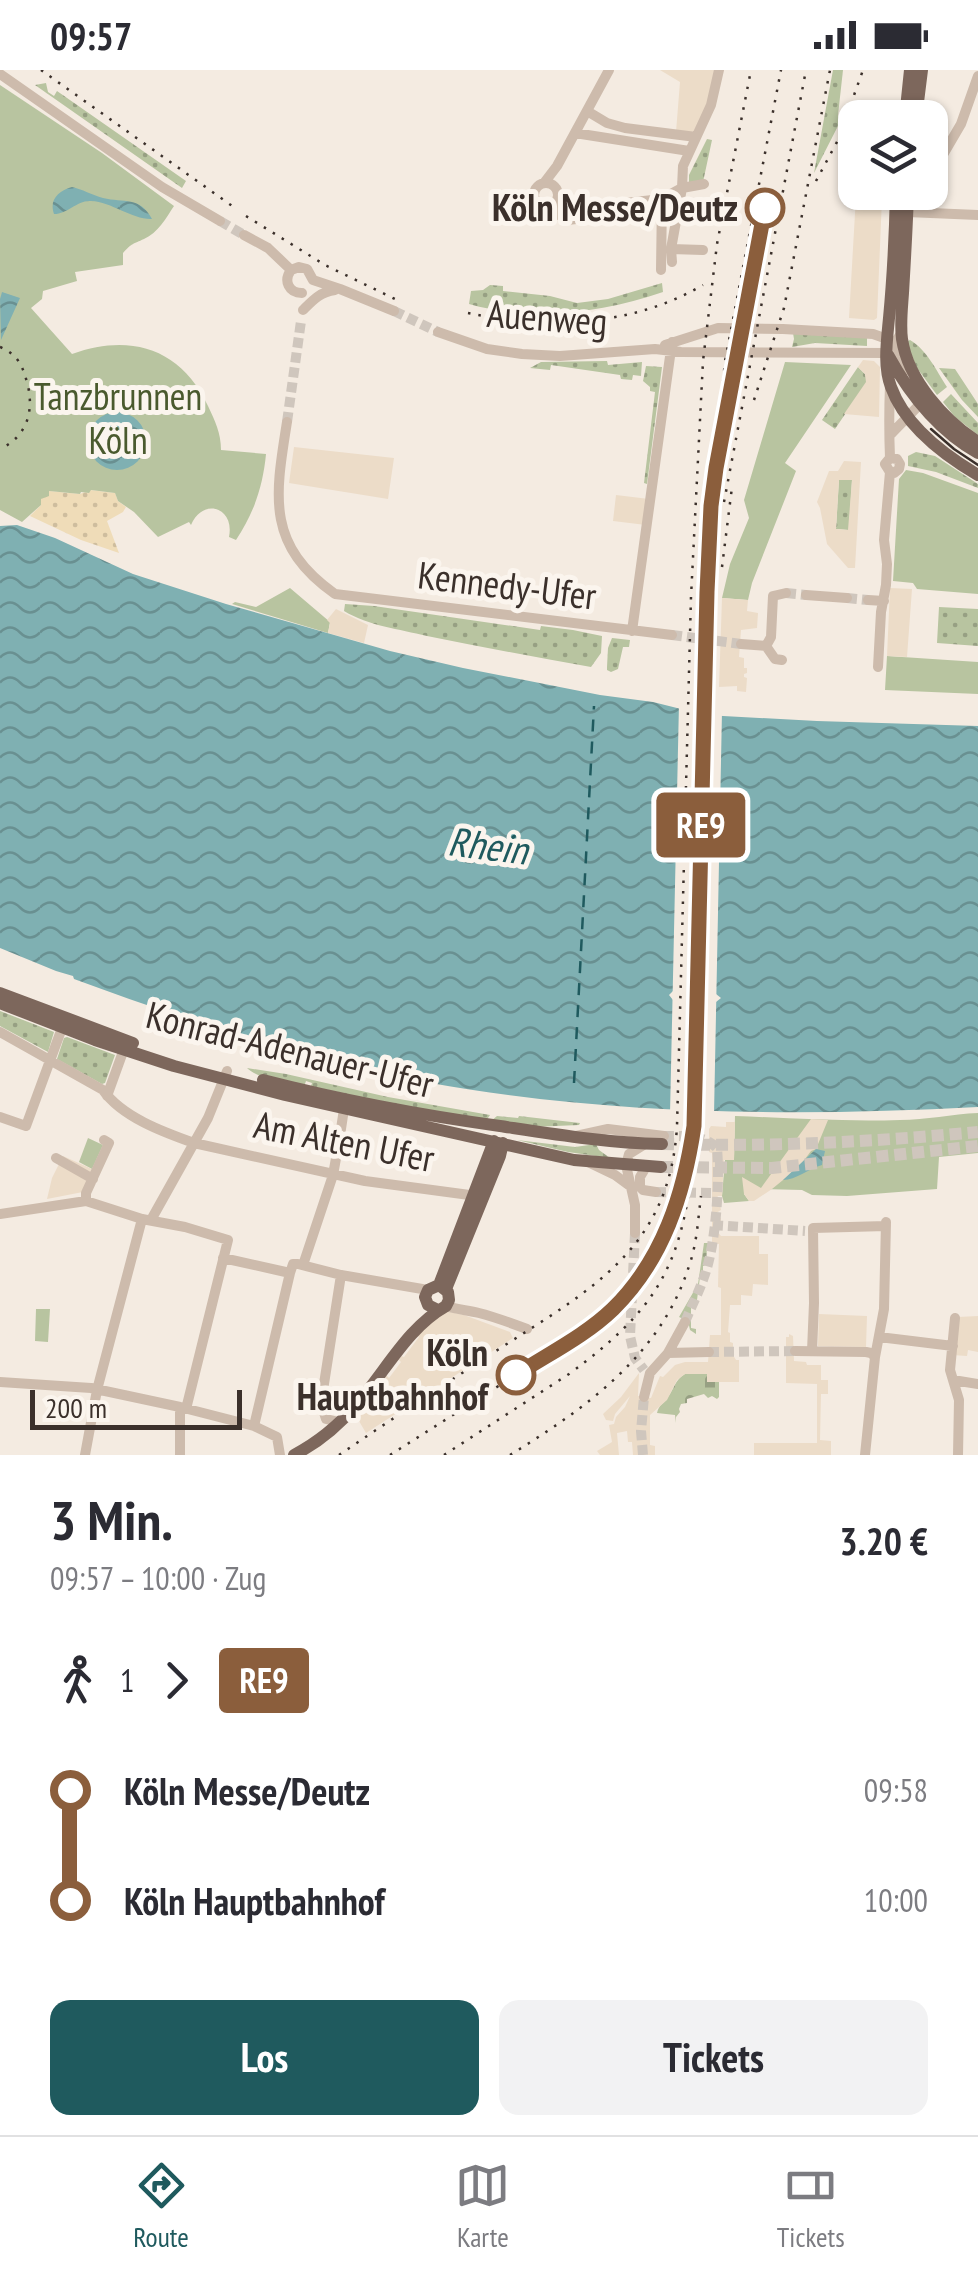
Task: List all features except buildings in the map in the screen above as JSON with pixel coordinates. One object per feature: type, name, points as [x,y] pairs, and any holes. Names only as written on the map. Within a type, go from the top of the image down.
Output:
[{"type":"main road","points":[[916,70],[918,100]]},
{"type":"main road","points":[[909,100],[916,70]]},
{"type":"main road","points":[[901,210],[890,384],[908,416],[924,434],[978,475]]},
{"type":"main road","points":[[908,212],[892,343],[901,379],[978,442]]},
{"type":"main road","points":[[892,343],[904,349],[931,416],[978,454]]},
{"type":"main road","points":[[924,434],[922,423],[931,416],[946,416]]},
{"type":"main road","name":"Konrad-Adenauer-Ufer","points":[[0,993],[248,1085],[470,1136],[498,1136]]},
{"type":"main road","name":"Konrad-Adenauer-Ufer","points":[[0,1003],[124,1049],[225,1075],[388,1109],[589,1162],[654,1167]]},
{"type":"main road","points":[[294,1455],[354,1408],[437,1298],[491,1165],[498,1136],[523,1130],[646,1144],[663,1140]]},
{"type":"main road","points":[[470,1136],[491,1165]]},
{"type":"main road","points":[[491,1165],[530,1148]]},
{"type":"street","points":[[610,70],[549,184],[535,190],[535,198],[540,205],[554,209],[697,217]]},
{"type":"street","points":[[668,260],[683,166],[711,105],[719,70]]},
{"type":"street","points":[[0,74],[162,188],[220,222]]},
{"type":"street","points":[[948,147],[978,77]]},
{"type":"street","points":[[587,110],[607,123],[625,128],[696,137]]},
{"type":"street","points":[[575,133],[690,151]]},
{"type":"street","points":[[549,184],[558,196],[554,209]]},
{"type":"street","points":[[614,210],[704,184]]},
{"type":"street","points":[[662,199],[668,260]]},
{"type":"street","points":[[908,212],[978,214]]},
{"type":"street","points":[[244,235],[268,248],[291,270]]},
{"type":"street","points":[[668,260],[703,250]]},
{"type":"street","points":[[313,280],[302,293],[294,292],[287,280],[291,270],[307,269],[313,280],[394,311]]},
{"type":"street","points":[[302,293],[302,316],[325,291],[340,289]]},
{"type":"street","points":[[632,631],[670,347],[718,328],[873,334],[892,343]]},
{"type":"street","points":[[786,351],[792,341],[788,329]]},
{"type":"street","name":"Auenweg","points":[[438,332],[487,349],[560,356],[670,347],[702,352],[786,351],[892,343]]},
{"type":"street","points":[[701,332],[702,352]]},
{"type":"street","points":[[878,667],[890,472],[896,472],[900,466],[897,459],[890,458],[890,384]]},
{"type":"street","points":[[890,435],[924,399]]},
{"type":"street","name":"Kennedy-Ufer","points":[[287,422],[278,486],[283,528],[304,568],[336,594],[672,635]]},
{"type":"street","points":[[766,646],[771,637],[773,596],[786,594]]},
{"type":"street","points":[[806,595],[847,598]]},
{"type":"street","points":[[868,600],[884,601]]},
{"type":"street","points":[[742,644],[766,646]]},
{"type":"street","points":[[766,646],[772,656],[782,660]]},
{"type":"street","points":[[0,1117],[26,1130],[62,1028]]},
{"type":"street","points":[[0,1032],[103,1090],[107,1096]]},
{"type":"street","name":"Konrad-Adenauer-Ufer","points":[[107,1096],[124,1049]]},
{"type":"street","points":[[85,1455],[97,1390],[147,1219],[194,1144],[225,1075]]},
{"type":"street","points":[[214,1105],[248,1085]]},
{"type":"street","name":"Am Alten Ufer","points":[[107,1096],[133,1115],[194,1144],[332,1175],[478,1196]]},
{"type":"street","points":[[303,1265],[332,1175],[344,1110]]},
{"type":"street","points":[[574,1136],[608,1129],[663,1140]]},
{"type":"street","points":[[86,1201],[109,1143],[104,1140]]},
{"type":"street","points":[[635,1233],[635,1205],[626,1165],[630,1154],[646,1144]]},
{"type":"street","points":[[56,1158],[92,1179]]},
{"type":"street","points":[[589,1162],[630,1186]]},
{"type":"street","points":[[635,1205],[656,1192],[640,1187],[640,1176],[654,1167]]},
{"type":"street","points":[[0,1214],[86,1201],[228,1240],[183,1408],[180,1455]]},
{"type":"street","points":[[812,1351],[811,1230],[886,1224],[884,1306],[865,1455]]},
{"type":"street","points":[[223,1258],[290,1273]]},
{"type":"street","points":[[254,1426],[293,1264],[397,1286],[463,1311],[527,1329]]},
{"type":"street","points":[[339,1422],[326,1420],[321,1403],[341,1276]]},
{"type":"street","points":[[955,1318],[950,1370],[958,1400],[958,1455]]},
{"type":"street","points":[[644,1397],[647,1371],[668,1353],[683,1326],[686,1341],[708,1352],[668,1353]]},
{"type":"street","points":[[879,1337],[953,1346]]},
{"type":"street","points":[[795,1351],[872,1353],[875,1357]]},
{"type":"street","points":[[953,1380],[978,1384]]},
{"type":"street","points":[[0,1382],[97,1390],[254,1426],[276,1437],[280,1455]]},
{"type":"green space","points":[[833,70],[843,70],[838,126],[814,173]]},
{"type":"green space","points":[[46,83],[48,92],[54,96],[57,91],[186,181],[182,188],[35,85]]},
{"type":"green space","name":"Tanzbrunnen Köln","points":[[0,85],[174,206],[153,233],[123,253],[123,265],[75,272],[77,281],[43,291],[42,299],[31,308],[72,354],[114,345],[152,350],[168,359],[197,386],[215,422],[221,450],[266,454],[257,499],[236,540],[229,537],[227,519],[217,509],[203,511],[191,525],[189,522],[158,537],[118,501],[115,493],[49,491],[49,496],[41,499],[41,505],[22,522],[0,510]]},
{"type":"green space","points":[[707,139],[712,140],[703,182],[689,185],[689,175]]},
{"type":"green space","points":[[662,283],[663,292],[567,313],[518,313],[469,304],[471,291],[490,285],[503,286],[503,291],[577,303],[608,299]]},
{"type":"green space","points":[[793,333],[867,338],[867,346],[815,343],[792,347]]},
{"type":"green space","points":[[910,340],[926,355],[947,387],[937,395],[917,368],[906,342]]},
{"type":"green space","points":[[607,361],[608,365],[642,362],[641,376],[633,375],[632,380],[551,365],[550,370],[530,368],[541,362]]},
{"type":"green space","points":[[785,362],[851,365],[785,463],[796,471],[748,600],[722,598],[730,564],[749,518],[744,500]]},
{"type":"green space","points":[[646,366],[662,367],[647,484],[644,483],[655,392],[643,381]]},
{"type":"green space","points":[[858,367],[867,382],[835,429],[822,420]]},
{"type":"green space","points":[[939,368],[955,369],[978,404],[978,417],[962,400]]},
{"type":"green space","points":[[951,394],[978,423],[978,435],[943,402]]},
{"type":"green space","points":[[916,452],[935,456],[978,484],[978,488],[908,466],[908,456]]},
{"type":"green space","points":[[906,470],[978,493],[978,594],[917,589],[913,583],[893,581],[899,479]]},
{"type":"green space","points":[[839,479],[852,480],[849,530],[836,529]]},
{"type":"green space","points":[[290,588],[330,622],[328,633],[232,604],[256,607]]},
{"type":"green space","points":[[345,604],[540,630],[541,626],[573,630],[602,636],[601,653],[591,667],[488,648],[374,624],[344,611]]},
{"type":"green space","points":[[939,607],[978,609],[978,646],[937,643]]},
{"type":"green space","points":[[612,638],[630,640],[629,647],[623,647],[618,669],[611,672],[607,667]]},
{"type":"green space","points":[[887,656],[978,662],[978,694],[885,690]]},
{"type":"green space","points":[[0,1011],[54,1032],[48,1052],[0,1026]]},
{"type":"green space","points":[[67,1037],[115,1055],[105,1083],[57,1059]]},
{"type":"green space","points":[[247,1068],[490,1115],[486,1121],[400,1107],[311,1086],[306,1081],[304,1087],[274,1080]]},
{"type":"green space","points":[[978,1113],[978,1153],[939,1157],[937,1189],[847,1196],[761,1189],[744,1194],[749,1201],[724,1203],[725,1160],[734,1159],[735,1116],[879,1120]]},
{"type":"green space","points":[[497,1116],[580,1123],[532,1127],[491,1121]]},
{"type":"green space","points":[[88,1138],[103,1145],[92,1169],[79,1162]]},
{"type":"green space","points":[[517,1140],[575,1147],[596,1144],[610,1158],[568,1152]]},
{"type":"green space","points":[[704,1243],[712,1243],[707,1247],[697,1300],[691,1300],[691,1328],[696,1329],[696,1334],[690,1330],[688,1321],[679,1317],[698,1284]]},
{"type":"green space","points":[[36,1309],[50,1309],[48,1342],[35,1341]]},
{"type":"green space","points":[[685,1374],[707,1374],[708,1382],[719,1382],[719,1397],[708,1398],[704,1394],[687,1399],[687,1403],[681,1404],[676,1423],[675,1415],[657,1413]]},
{"type":"sand","points":[[90,490],[115,493],[126,507],[107,521],[119,553],[30,516],[49,491],[80,494]]},
{"type":"shaded area","points":[[660,70],[719,70],[699,132],[676,132],[680,82]]},
{"type":"shaded area","points":[[855,210],[882,210],[877,318],[849,318]]},
{"type":"shaded area","points":[[863,360],[874,361],[880,367],[879,417],[844,414],[866,382],[858,367]]},
{"type":"shaded area","points":[[294,447],[394,458],[388,499],[289,483]]},
{"type":"shaded area","points":[[844,461],[861,462],[855,568],[848,568],[827,544],[817,502],[829,471],[838,471]],"holes":[[[839,480],[852,480],[848,530],[836,529]]]},
{"type":"shaded area","points":[[616,495],[649,499],[646,525],[613,521]]},
{"type":"shaded area","points":[[890,588],[912,589],[907,657],[887,656]]},
{"type":"shaded area","points":[[722,598],[748,600],[747,611],[758,613],[757,628],[741,630],[739,657],[744,658],[747,668],[746,692],[737,691],[737,686],[719,687]]},
{"type":"shaded area","points":[[336,609],[368,625],[364,643],[328,633],[327,620]]},
{"type":"shaded area","points":[[811,1119],[828,1120],[816,1149],[772,1189],[749,1201],[742,1177],[761,1188]]},
{"type":"shaded area","points":[[726,1122],[735,1122],[734,1160],[724,1160],[722,1196],[716,1199],[721,1225],[716,1230],[721,1236],[759,1236],[759,1254],[768,1254],[768,1285],[753,1284],[752,1296],[741,1295],[741,1305],[730,1305],[728,1332],[733,1355],[739,1360],[739,1382],[707,1382],[707,1374],[685,1374],[677,1380],[667,1400],[650,1415],[650,1445],[655,1446],[655,1455],[633,1455],[627,1431],[617,1433],[619,1455],[600,1455],[597,1451],[612,1442],[609,1425],[614,1424],[630,1396],[613,1421],[606,1420],[603,1414],[639,1373],[638,1396],[651,1398],[660,1376],[675,1365],[708,1362],[710,1335],[721,1335],[719,1244],[712,1243],[709,1129],[726,1127]]},
{"type":"shaded area","points":[[63,1156],[92,1169],[83,1192],[47,1199],[52,1178]]},
{"type":"shaded area","points":[[445,1311],[510,1332],[513,1338],[366,1433],[359,1415],[387,1381],[383,1376],[389,1378],[417,1335]]},
{"type":"shaded area","points":[[819,1314],[867,1316],[866,1347],[818,1346]]},
{"type":"shaded area","points":[[978,1316],[978,1352],[968,1350],[967,1356],[952,1355],[958,1317]]},
{"type":"shaded area","points":[[789,1334],[793,1336],[794,1361],[821,1365],[821,1380],[828,1380],[828,1394],[821,1394],[820,1440],[831,1441],[831,1455],[754,1455],[754,1443],[817,1443],[817,1384],[786,1383]]},
{"type":"water","points":[[72,187],[137,204],[152,219],[91,201],[54,214],[56,197]]},
{"type":"water","points":[[2,292],[20,298],[1,340],[0,299]]},
{"type":"water","points":[[117,412],[137,421],[146,441],[137,461],[117,470],[97,461],[88,441],[97,421]]},
{"type":"water","name":"Rhein","points":[[17,525],[55,538],[133,574],[226,604],[463,668],[705,715],[978,726],[978,1107],[741,1112],[505,1095],[314,1057],[74,979],[0,948],[0,526]],"holes":[[[677,813],[720,815],[725,820],[677,821]],[[673,991],[716,994],[721,998],[716,1002],[673,1000],[669,995]]]},
{"type":"water","points":[[816,1149],[825,1151],[822,1165],[783,1180]]},
{"type":"pier","points":[[679,703],[722,711],[714,1115],[670,1114]]},
{"type":"ferry route","points":[[574,1083],[594,706]]},
{"type":"tunnel","points":[[220,221],[244,235]]},
{"type":"tunnel","points":[[394,311],[438,332]]},
{"type":"tunnel","points":[[287,422],[301,321]]},
{"type":"tunnel","points":[[786,593],[806,595]]},
{"type":"tunnel","points":[[847,598],[868,600]]},
{"type":"tunnel","points":[[672,635],[741,644]]},
{"type":"tunnel","points":[[662,1144],[820,1143],[978,1132]]},
{"type":"tunnel","points":[[664,1136],[699,1138],[717,1148],[712,1248],[685,1322]]},
{"type":"tunnel","points":[[661,1167],[772,1168],[978,1146]]},
{"type":"tunnel","points":[[656,1192],[716,1193]]},
{"type":"tunnel","points":[[713,1225],[805,1231]]},
{"type":"tunnel","points":[[635,1233],[630,1336],[635,1358],[644,1370]]},
{"type":"tunnel","points":[[709,1352],[795,1351]]},
{"type":"tunnel","points":[[643,1455],[644,1397]]},
{"type":"tram line","points":[[931,429],[978,465]]},
{"type":"railway","points":[[41,70],[235,208]]},
{"type":"railway","points":[[339,1455],[594,1284],[642,1234],[659,1204],[671,1168],[677,1126],[691,597],[703,361],[717,244],[751,70]]},
{"type":"railway","points":[[444,1455],[569,1374],[624,1329],[660,1283],[681,1230],[693,1160],[711,506],[725,361],[781,70]]},
{"type":"railway","points":[[724,502],[806,70]]},
{"type":"railway","points":[[754,400],[784,308],[830,70]]},
{"type":"railway","points":[[816,181],[838,140],[863,70]]},
{"type":"railway","points":[[246,216],[325,265],[395,299]]},
{"type":"railway","points":[[468,313],[528,321],[588,321],[647,309],[703,285]]},
{"type":"railway","points":[[0,347],[22,367],[30,406],[22,431],[0,449]]},
{"type":"railway","points":[[722,567],[732,487]]},
{"type":"railway","points":[[510,1455],[593,1398],[640,1353],[660,1326],[692,1258],[701,1196]]},
{"type":"railway","points":[[390,1455],[612,1310],[648,1264],[677,1204]]},
{"type":"train","name":"RE9","points":[[516,1375],[596,1323],[633,1286],[672,1218],[687,1168],[694,1126],[711,506],[765,208]]},
{"type":"place","name":"Köln Messe/Deutz","points":[[765,208]]},
{"type":"place","name":"Köln Hauptbahnhof","points":[[516,1375]]}]
